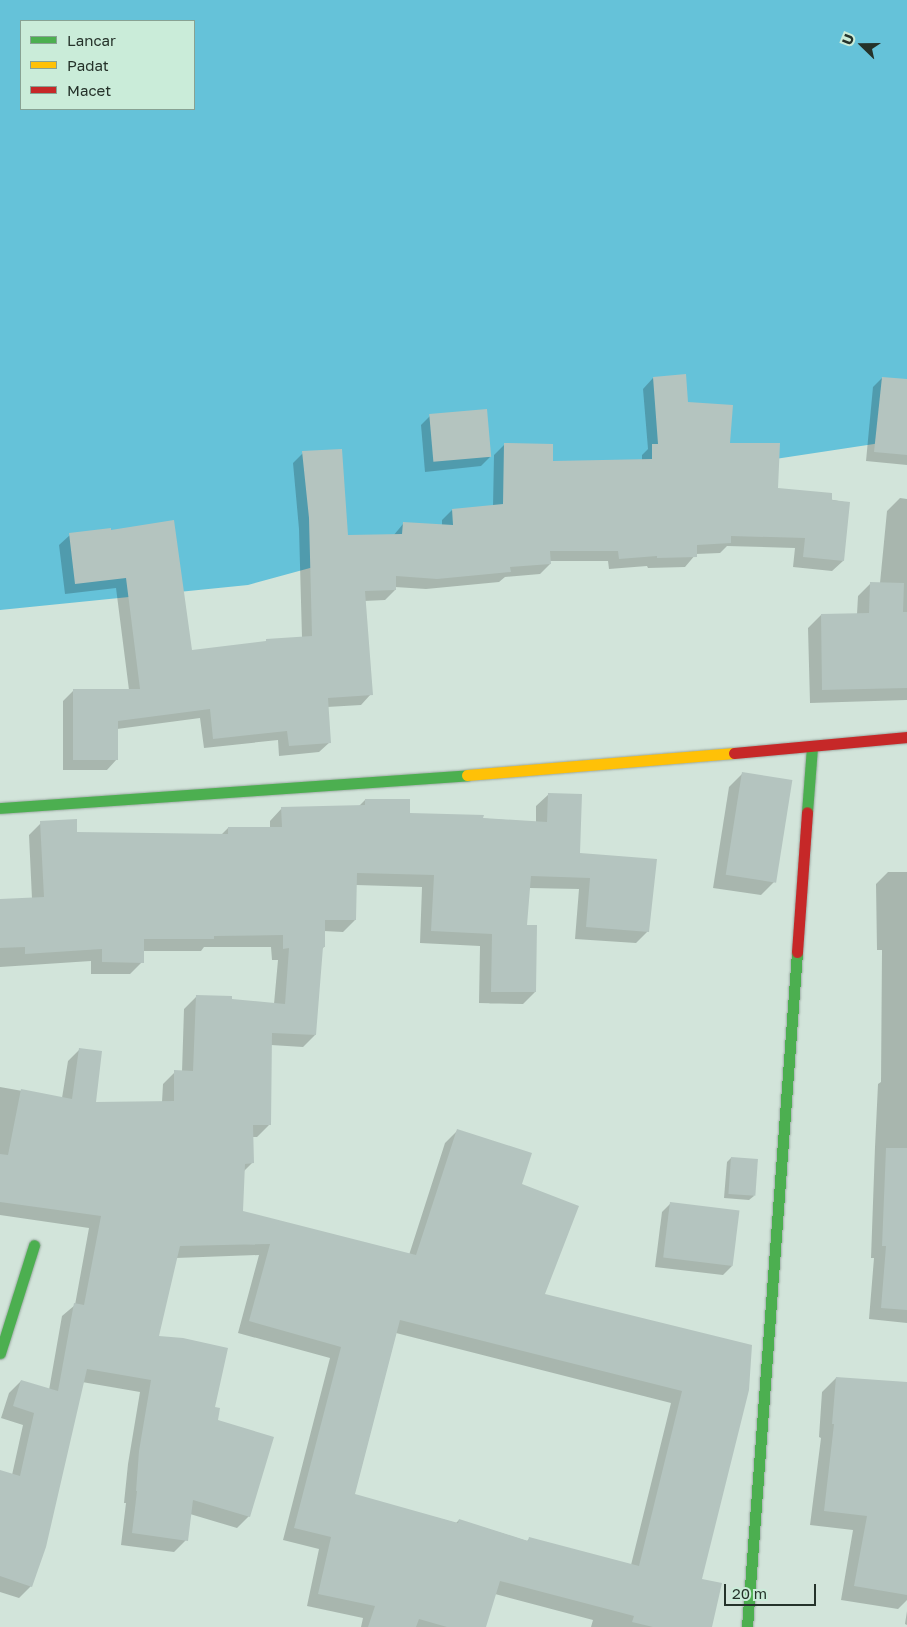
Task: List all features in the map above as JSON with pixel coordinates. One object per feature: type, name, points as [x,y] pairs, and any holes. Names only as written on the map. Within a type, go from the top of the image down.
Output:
[{"type":"main road","points":[[0,808],[394,781],[812,747],[907,737]]},
{"type":"main road","points":[[747,1627],[812,747]]},
{"type":"main road","points":[[0,1353],[34,1245]]},
{"type":"water","points":[[0,0],[907,0],[907,439],[625,482],[248,585],[0,610]]},
{"type":"building","points":[[686,374],[688,402],[733,405],[730,443],[780,443],[778,488],[832,493],[832,500],[850,502],[844,561],[803,557],[805,538],[731,536],[731,543],[697,545],[697,557],[657,558],[657,556],[619,559],[618,551],[550,551],[551,564],[510,567],[511,572],[437,579],[396,576],[396,590],[365,591],[373,695],[328,698],[331,743],[289,746],[287,731],[213,739],[210,709],[118,721],[118,760],[73,760],[73,689],[140,689],[126,578],[75,584],[69,533],[111,528],[111,530],[174,520],[192,650],[266,641],[266,639],[312,636],[309,518],[302,451],[342,449],[348,535],[402,534],[403,522],[453,525],[452,509],[503,504],[504,443],[553,444],[553,461],[652,459],[652,444],[658,444],[653,377]]},
{"type":"building","points":[[882,377],[907,379],[907,455],[874,452]]},
{"type":"building","points":[[487,409],[491,457],[433,462],[429,414]]},
{"type":"building","points":[[870,582],[904,583],[903,612],[907,612],[907,688],[822,690],[821,614],[869,613]]},
{"type":"building","points":[[742,772],[792,780],[776,883],[726,875]]},
{"type":"building","points":[[548,793],[582,794],[580,853],[657,859],[649,932],[586,927],[590,878],[531,876],[527,925],[537,925],[536,992],[491,992],[492,934],[431,931],[434,875],[357,873],[356,920],[325,920],[325,947],[323,947],[316,1035],[272,1033],[271,1125],[253,1125],[254,1163],[245,1164],[243,1211],[416,1255],[457,1129],[532,1153],[522,1184],[579,1206],[545,1294],[752,1345],[749,1390],[702,1579],[722,1583],[712,1627],[653,1627],[632,1622],[634,1616],[500,1581],[486,1627],[447,1627],[419,1619],[416,1627],[368,1627],[375,1606],[318,1594],[331,1537],[294,1528],[341,1347],[249,1321],[270,1244],[180,1246],[159,1336],[183,1338],[228,1348],[215,1407],[220,1408],[218,1420],[274,1437],[250,1517],[193,1500],[188,1541],[132,1533],[139,1451],[151,1380],[87,1369],[46,1547],[32,1587],[0,1576],[0,1470],[20,1476],[34,1413],[13,1406],[21,1380],[58,1391],[74,1303],[84,1305],[101,1216],[0,1202],[0,1154],[8,1155],[21,1089],[72,1099],[79,1048],[102,1051],[96,1102],[174,1101],[174,1070],[193,1071],[196,995],[232,996],[232,999],[285,1004],[289,948],[283,949],[283,935],[214,936],[214,939],[144,939],[144,963],[102,962],[102,949],[25,954],[25,947],[0,948],[0,899],[44,897],[40,821],[77,819],[77,832],[228,834],[228,827],[282,827],[281,807],[365,805],[365,799],[410,799],[410,813],[484,815],[483,818],[547,822]],"holes":[[[400,1320],[682,1391],[639,1566],[529,1537],[528,1541],[459,1519],[458,1523],[355,1494]]]},
{"type":"building","points":[[886,1148],[907,1148],[907,1310],[881,1308],[886,1246],[882,1246]]},
{"type":"building","points":[[731,1157],[758,1159],[755,1196],[728,1194]]},
{"type":"building","points":[[670,1202],[739,1211],[733,1266],[663,1258]]},
{"type":"building","points":[[836,1377],[907,1382],[907,1595],[854,1586],[867,1516],[824,1511],[834,1424],[832,1424]]},
{"type":"traffic: fast","points":[[807,812],[812,747]]},
{"type":"traffic: fast","points":[[0,808],[467,775]]},
{"type":"traffic: fast","points":[[747,1627],[797,952]]},
{"type":"traffic: fast","points":[[0,1353],[34,1245]]},
{"type":"traffic: slow","points":[[467,775],[734,753]]},
{"type":"traffic: jam","points":[[734,753],[907,737]]},
{"type":"traffic: jam","points":[[797,952],[807,812]]}]
